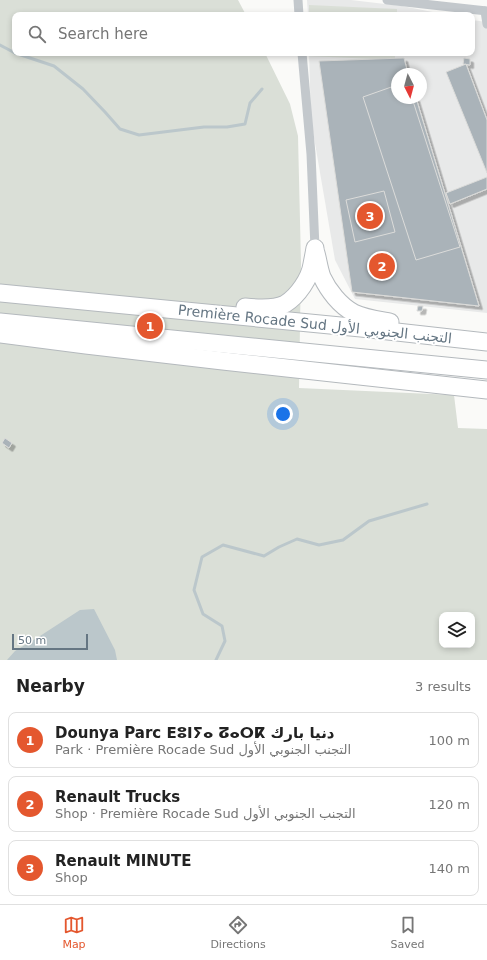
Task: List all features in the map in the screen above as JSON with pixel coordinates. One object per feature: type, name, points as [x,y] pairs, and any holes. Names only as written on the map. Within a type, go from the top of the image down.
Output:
[{"type":"highway","points":[[0,292],[230,307],[270,307],[284,304],[297,293],[308,278],[312,265],[314,248]]},
{"type":"highway","points":[[314,248],[321,276],[332,295],[341,304],[354,313],[378,320],[487,337]]},
{"type":"highway","name":"Première Rocade Sud التجنب الجنوبي الأول","points":[[0,292],[487,342]]},
{"type":"highway","name":"Première Rocade Sud التجنب الجنوبي الأول","points":[[0,322],[487,370]]},
{"type":"highway","points":[[0,334],[223,362],[487,390]]},
{"type":"street","points":[[298,0],[300,12]]},
{"type":"street","points":[[387,0],[486,11],[487,24]]},
{"type":"street","points":[[302,56],[311,154],[314,248]]},
{"type":"shaded area","points":[[0,0],[238,0],[244,12],[12,12],[12,56],[266,56],[290,104],[298,136],[301,263],[299,388],[454,395],[458,428],[487,429],[487,660],[0,660]]},
{"type":"shaded area","points":[[307,0],[351,0],[402,6],[433,12],[308,12]]},
{"type":"shaded area","points":[[309,5],[397,9],[397,12],[309,12]]},
{"type":"shaded area","points":[[475,20],[487,22],[487,313],[355,299],[335,260],[311,120],[309,56],[475,56]]},
{"type":"shaded area","points":[[307,56],[395,56],[395,60]]},
{"type":"shaded area","points":[[94,609],[115,650],[117,660],[7,660],[15,651],[80,610]]},
{"type":"building","points":[[404,58],[406,68],[391,68],[391,104],[418,104],[479,306],[352,292],[319,61]]},
{"type":"building","points":[[464,58],[470,59],[470,65],[463,64]]},
{"type":"building","points":[[466,64],[487,120],[487,173],[446,72]]},
{"type":"building","points":[[391,87],[391,104],[414,104],[460,247],[416,260],[363,97]]},
{"type":"building","points":[[487,177],[487,189],[450,204],[446,193]]},
{"type":"building","points":[[384,191],[395,232],[355,242],[346,200]]},
{"type":"building","points":[[418,306],[423,306],[422,311],[417,311]]},
{"type":"building","points":[[5,438],[12,443],[9,448],[2,443]]},
{"type":"waterway","points":[[0,45],[12,51]]},
{"type":"waterway","points":[[24,56],[54,66],[83,89],[120,129],[139,135],[204,127],[227,127],[245,124],[250,103],[262,89]]},
{"type":"waterway","points":[[216,660],[225,641],[222,626],[203,614],[194,590],[202,557],[223,545],[264,556],[297,539],[319,545],[343,540],[369,521],[427,504]]},
{"type":"place","name":"Renault MINUTE","points":[[370,216]]},
{"type":"place","name":"Renault Trucks","points":[[382,266]]},
{"type":"place","name":"Dounya Parc ⴹⵓⵏⵢⴰ ⵒⴰⵔⴽ دنيا بارك","points":[[150,326]]}]
